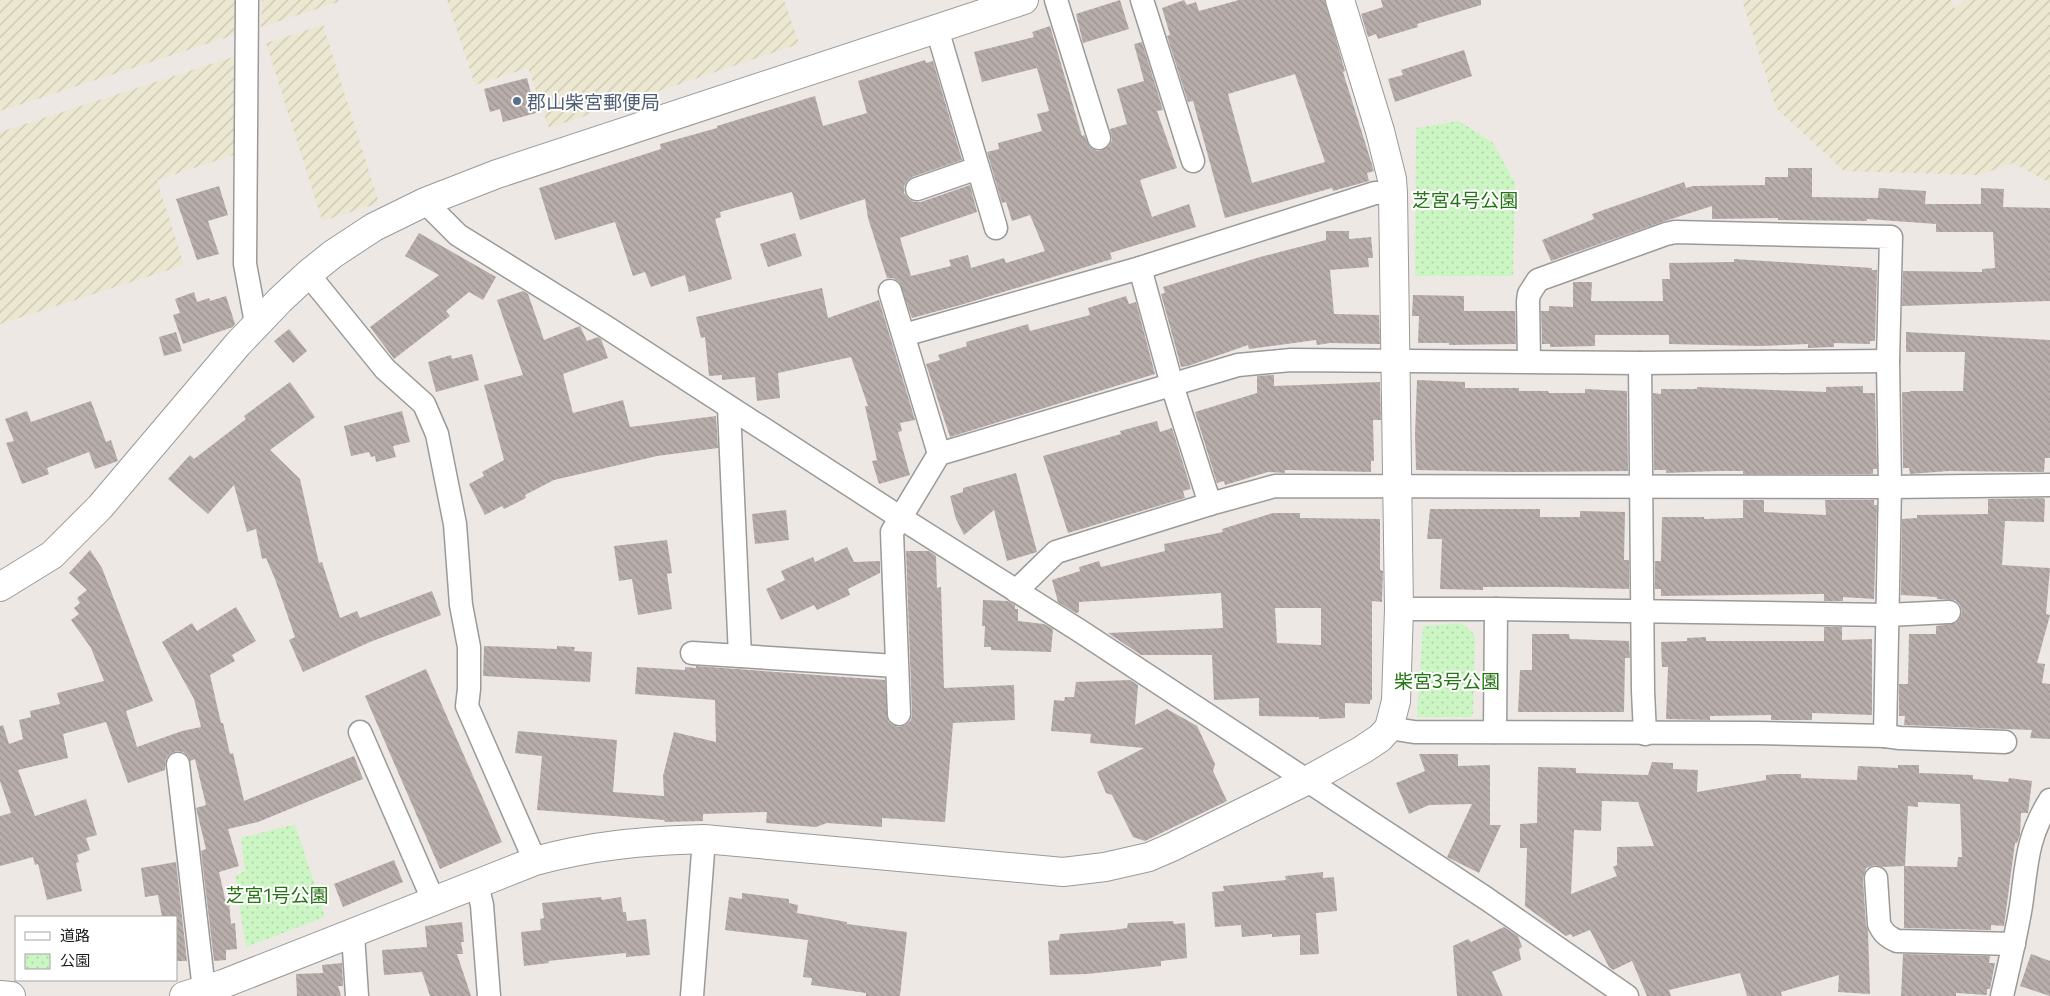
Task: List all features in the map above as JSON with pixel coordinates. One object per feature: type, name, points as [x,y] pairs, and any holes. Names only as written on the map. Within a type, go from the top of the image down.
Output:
[{"type":"street","points":[[247,0],[245,264],[256,323]]},
{"type":"street","points":[[0,587],[52,554],[100,507],[256,323],[308,274],[333,254],[374,227],[425,202],[497,174],[1024,0]]},
{"type":"street","points":[[1056,0],[1099,138]]},
{"type":"street","points":[[1142,0],[1193,161]]},
{"type":"street","points":[[178,764],[209,992],[535,862],[576,850],[654,840],[704,839],[1063,872],[1084,870],[1105,867],[1156,854],[1308,780],[1362,750],[1380,738],[1389,728],[1396,701],[1399,609],[1392,179],[1380,131],[1340,0]]},
{"type":"street","points":[[937,29],[996,228]]},
{"type":"street","points":[[917,189],[978,168]]},
{"type":"street","points":[[904,335],[1140,268],[1375,194],[1392,193]]},
{"type":"street","points":[[425,202],[458,235],[604,325],[1308,780],[1487,899],[1627,996]]},
{"type":"street","points":[[1529,361],[1528,301],[1538,280],[1675,232],[1891,237],[1888,361],[1890,487],[1885,736]]},
{"type":"street","points":[[1140,268],[1172,385],[1210,504]]},
{"type":"street","points":[[308,274],[385,369],[424,404],[437,434],[455,524],[461,605],[469,647],[467,706],[535,862]]},
{"type":"street","points":[[890,291],[940,454]]},
{"type":"street","points":[[899,714],[892,532],[940,454],[1238,365],[1262,362],[1291,360],[1640,363],[1888,361]]},
{"type":"street","points":[[1640,363],[1642,691],[1645,734]]},
{"type":"street","points":[[730,408],[740,656]]},
{"type":"street","points":[[1016,591],[1056,552],[1210,504],[1275,486],[1890,487],[2050,485]]},
{"type":"street","points":[[1399,609],[1888,614],[1948,612]]},
{"type":"street","points":[[1495,732],[1496,609]]},
{"type":"street","points":[[692,653],[896,666]]},
{"type":"street","points":[[1389,728],[1414,732],[1757,733],[1885,736],[2005,742]]},
{"type":"street","points":[[360,732],[434,902]]},
{"type":"street","points":[[2002,996],[2014,944],[2025,866],[2034,830],[2050,800]]},
{"type":"street","points":[[692,996],[704,839]]},
{"type":"street","points":[[1876,878],[1879,924],[1882,931],[1897,941],[2014,944]]},
{"type":"street","points":[[477,885],[482,905],[489,996]]},
{"type":"street","points":[[353,934],[357,996]]},
{"type":"street","points":[[0,995],[11,996]]},
{"type":"shaded area","points":[[0,0],[237,0],[237,34],[0,111]]},
{"type":"shaded area","points":[[262,0],[344,0],[261,27]]},
{"type":"shaded area","points":[[447,0],[784,0],[799,44],[549,128],[528,68],[475,85]]},
{"type":"shaded area","points":[[1742,0],[1951,0],[1955,9],[1964,0],[2050,0],[2050,183],[2013,163],[1979,175],[1844,171],[1776,108]]},
{"type":"shaded area","points":[[323,25],[379,203],[322,221],[266,43]]},
{"type":"shaded area","points":[[236,56],[237,154],[157,180],[184,265],[0,324],[0,132]]},
{"type":"green space","name":"芝宮4号公園","points":[[1459,121],[1493,143],[1515,183],[1513,276],[1415,276],[1416,128]]},
{"type":"green space","name":"柴宮3号公園","points":[[1462,623],[1475,635],[1473,713],[1470,717],[1417,717],[1423,626]]},
{"type":"green space","name":"芝宮1号公園","points":[[295,824],[325,917],[246,947],[235,876],[245,871],[241,838]]},
{"type":"building","points":[[1120,0],[1129,29],[1083,43],[1076,14]]},
{"type":"building","points":[[1184,0],[1187,5],[1196,2],[1199,11],[1239,0],[1325,0],[1345,71],[1343,72],[1374,171],[1367,173],[1369,181],[1333,191],[1332,188],[1225,218],[1193,101],[1188,102],[1167,36],[1170,35],[1162,8]],"holes":[[[1295,74],[1325,162],[1252,183],[1228,94]]]},
{"type":"building","points":[[1381,0],[1481,0],[1481,5],[1417,24],[1418,27],[1378,39],[1376,34],[1368,37],[1361,14],[1383,7]]},
{"type":"building","points":[[1050,26],[1082,136],[1084,135],[1090,147],[1097,151],[1109,146],[1112,140],[1110,129],[1127,124],[1117,89],[1144,81],[1134,44],[1142,42],[1163,110],[1157,111],[1177,168],[1140,180],[1152,217],[1189,204],[1196,227],[1110,253],[1112,259],[912,318],[899,282],[893,278],[887,278],[868,218],[865,199],[800,220],[792,192],[720,212],[721,217],[715,219],[732,279],[689,292],[685,275],[651,287],[645,272],[633,276],[615,222],[555,240],[539,188],[661,149],[660,144],[717,128],[717,126],[815,96],[823,126],[867,113],[858,81],[925,60],[926,63],[933,61],[962,160],[912,177],[904,186],[904,193],[914,202],[921,202],[970,185],[977,212],[900,238],[911,276],[951,266],[949,260],[968,255],[971,268],[1004,258],[1006,263],[1045,251],[1030,215],[1012,221],[1006,202],[1002,203],[987,152],[999,149],[998,143],[1042,131],[1037,114],[1049,111],[1037,68],[982,82],[974,52],[1034,37],[1032,32]]},
{"type":"building","points":[[1464,50],[1472,76],[1395,102],[1388,79],[1403,75],[1401,70]]},
{"type":"building","points":[[527,78],[536,113],[503,122],[500,109],[490,112],[484,89]]},
{"type":"building","points":[[1788,168],[1812,168],[1812,197],[1878,198],[1879,188],[1926,191],[1925,204],[1981,204],[1981,188],[2004,189],[2003,207],[2050,208],[2050,301],[1902,306],[1903,271],[1982,272],[1982,269],[1995,268],[1993,232],[1936,232],[1936,224],[1867,219],[1867,221],[1778,220],[1778,218],[1712,219],[1712,206],[1551,261],[1542,240],[1594,219],[1592,214],[1684,182],[1686,188],[1693,186],[1765,185],[1765,177],[1788,177]]},
{"type":"building","points":[[219,186],[228,215],[208,221],[219,254],[197,260],[176,199]]},
{"type":"building","points":[[1326,231],[1349,231],[1349,239],[1371,237],[1373,258],[1368,258],[1369,267],[1330,270],[1334,314],[1379,315],[1380,344],[1330,343],[1317,345],[1316,340],[1249,349],[1248,345],[1181,367],[1161,294],[1165,293],[1163,287],[1260,257],[1326,240]]},
{"type":"building","points":[[419,233],[496,277],[483,300],[469,292],[446,311],[450,316],[394,359],[370,327],[439,275],[405,256]]},
{"type":"building","points":[[795,233],[802,256],[768,267],[760,244]]},
{"type":"building","points":[[1734,259],[1872,268],[1872,270],[1877,270],[1875,341],[1870,341],[1870,344],[1834,343],[1834,347],[1808,348],[1808,344],[1760,346],[1669,344],[1669,335],[1595,335],[1595,346],[1550,347],[1550,344],[1542,344],[1541,311],[1549,311],[1549,306],[1573,307],[1573,282],[1592,282],[1591,301],[1663,301],[1662,279],[1670,279],[1669,263],[1734,262]]},
{"type":"building","points":[[822,288],[828,318],[879,300],[915,420],[900,423],[902,431],[898,432],[910,475],[879,484],[872,461],[877,460],[865,406],[868,406],[851,357],[778,373],[780,398],[757,401],[755,377],[722,380],[722,375],[709,376],[705,337],[701,338],[696,317]]},
{"type":"building","points":[[523,291],[528,294],[544,340],[580,326],[587,341],[598,337],[601,339],[608,358],[563,374],[573,413],[623,400],[630,427],[716,416],[718,448],[657,456],[554,480],[525,495],[526,498],[504,509],[502,506],[485,515],[469,484],[484,476],[482,472],[504,460],[484,385],[523,375],[497,300]]},
{"type":"building","points":[[194,292],[197,302],[209,298],[210,301],[226,296],[235,324],[233,327],[183,344],[173,315],[180,313],[175,299]]},
{"type":"building","points":[[1413,295],[1464,296],[1464,311],[1515,311],[1516,344],[1449,345],[1449,343],[1418,343],[1419,316],[1412,316]]},
{"type":"building","points":[[1126,296],[1129,304],[1136,302],[1155,374],[950,437],[926,364],[940,360],[938,355],[967,346],[966,342],[1028,324],[1030,331],[1090,315],[1088,308]]},
{"type":"building","points":[[289,329],[307,351],[293,363],[274,341]]},
{"type":"building","points":[[176,332],[182,351],[164,356],[159,337]]},
{"type":"building","points":[[1906,332],[2050,340],[2050,458],[2045,458],[2044,472],[1949,471],[1910,474],[1909,468],[1903,468],[1902,392],[1963,391],[1965,352],[1906,352]]},
{"type":"building","points":[[472,354],[479,380],[436,392],[428,362],[451,355],[452,359]]},
{"type":"building","points":[[1274,375],[1274,386],[1380,382],[1381,420],[1373,420],[1374,461],[1371,461],[1371,472],[1285,470],[1285,473],[1268,472],[1225,485],[1224,481],[1217,483],[1195,412],[1257,393],[1257,376]]},
{"type":"building","points":[[1417,380],[1465,382],[1465,388],[1519,388],[1519,391],[1548,391],[1549,393],[1585,393],[1585,389],[1627,391],[1628,471],[1512,472],[1416,470]]},
{"type":"building","points":[[290,382],[315,417],[270,450],[300,479],[319,563],[322,562],[340,618],[357,611],[360,618],[432,591],[441,615],[370,642],[303,672],[289,640],[295,637],[275,579],[266,558],[262,559],[256,529],[247,532],[234,485],[208,514],[168,479],[190,455],[194,459],[246,419],[244,416]]},
{"type":"building","points":[[1863,386],[1863,393],[1875,393],[1877,469],[1873,469],[1873,474],[1743,474],[1743,471],[1666,473],[1666,470],[1654,470],[1653,393],[1661,394],[1661,389],[1697,389],[1697,387],[1826,392],[1826,387]]},
{"type":"building","points":[[91,401],[106,442],[111,440],[118,461],[95,469],[89,452],[47,468],[49,474],[22,484],[6,443],[14,441],[5,419],[27,411],[31,422]]},
{"type":"building","points":[[402,411],[410,442],[393,446],[396,457],[376,462],[375,456],[371,457],[369,452],[351,456],[344,426]]},
{"type":"building","points":[[1157,421],[1160,432],[1172,428],[1191,489],[1183,491],[1185,498],[1068,533],[1043,456],[1121,434],[1120,431]]},
{"type":"building","points":[[1016,473],[1037,552],[1007,561],[994,510],[964,535],[956,519],[950,496],[963,492],[963,488]]},
{"type":"building","points":[[2043,498],[2045,500],[2044,522],[2005,521],[2002,565],[2050,568],[2046,614],[2050,615],[2037,663],[2045,664],[2042,683],[2050,684],[2050,739],[2030,738],[2032,730],[1904,725],[1905,716],[1899,716],[1899,684],[1908,684],[1909,634],[1936,634],[1936,626],[1956,623],[1962,612],[1960,605],[1955,600],[1901,595],[1902,519],[1917,518],[1917,515],[1988,514],[1988,499]]},
{"type":"building","points":[[1743,500],[1764,500],[1764,512],[1826,515],[1825,500],[1874,500],[1874,505],[1877,505],[1874,599],[1843,597],[1843,601],[1824,601],[1824,594],[1661,596],[1661,589],[1655,589],[1655,561],[1661,561],[1662,517],[1743,518]]},
{"type":"building","points":[[1430,509],[1540,509],[1540,517],[1580,517],[1580,511],[1625,512],[1624,560],[1629,560],[1629,589],[1483,587],[1483,590],[1440,589],[1442,539],[1427,539]]},
{"type":"building","points":[[786,510],[789,540],[755,544],[752,514]]},
{"type":"building","points":[[1273,513],[1300,513],[1300,518],[1380,519],[1380,570],[1383,571],[1382,602],[1372,601],[1372,700],[1370,700],[1370,704],[1345,703],[1345,718],[1319,719],[1319,717],[1259,716],[1259,698],[1214,700],[1212,655],[1141,655],[1108,633],[1223,628],[1221,593],[1079,602],[1079,612],[1076,613],[1058,602],[1052,580],[1080,571],[1079,567],[1099,561],[1101,567],[1165,551],[1164,544],[1223,532],[1222,529]],"holes":[[[1275,608],[1321,608],[1321,645],[1277,643]]]},
{"type":"building","points":[[667,540],[672,573],[667,574],[672,609],[638,615],[632,579],[619,581],[614,546]]},
{"type":"building","points":[[847,547],[854,562],[880,561],[880,573],[848,589],[850,595],[817,610],[814,605],[781,620],[766,589],[785,580],[781,571],[813,557],[815,562]]},
{"type":"building","points":[[90,550],[102,568],[153,701],[126,711],[137,747],[182,731],[201,727],[194,699],[162,642],[192,623],[197,631],[236,607],[256,641],[232,655],[235,661],[210,675],[230,754],[233,753],[244,801],[354,756],[363,779],[258,822],[228,829],[239,866],[219,872],[226,903],[229,903],[231,924],[235,923],[237,949],[226,950],[226,960],[214,961],[201,851],[206,849],[196,808],[206,805],[195,759],[190,761],[183,752],[176,751],[170,754],[166,759],[165,770],[128,783],[106,722],[63,734],[68,758],[18,770],[35,816],[86,799],[97,835],[86,838],[90,850],[77,855],[79,862],[76,863],[82,891],[47,900],[38,864],[35,865],[33,857],[0,866],[0,816],[11,813],[0,781],[0,726],[3,725],[9,744],[23,739],[19,720],[31,717],[30,711],[60,704],[57,693],[104,681],[91,648],[71,620],[79,614],[74,608],[80,603],[77,598],[87,590],[69,573]]},
{"type":"building","points":[[906,551],[929,551],[936,556],[937,588],[941,587],[944,688],[1014,685],[1015,720],[953,723],[945,822],[882,818],[882,827],[827,823],[816,827],[766,823],[767,812],[703,814],[703,821],[665,822],[664,820],[537,810],[542,756],[515,753],[518,731],[617,740],[613,792],[664,796],[663,776],[674,732],[716,742],[715,700],[635,694],[637,667],[685,670],[685,667],[696,668],[696,666],[885,680],[888,721],[892,725],[899,727],[906,725],[911,720],[912,714]]},
{"type":"building","points":[[983,600],[1007,601],[1015,605],[1015,609],[1018,609],[1018,621],[1044,624],[1053,629],[1051,652],[991,650],[991,647],[984,647],[985,626],[982,626]]},
{"type":"building","points":[[1824,627],[1842,627],[1842,640],[1872,639],[1872,715],[1812,713],[1812,720],[1771,720],[1771,715],[1710,716],[1710,720],[1666,719],[1668,667],[1662,667],[1661,642],[1687,641],[1687,638],[1706,637],[1706,641],[1824,641]]},
{"type":"building","points":[[1532,634],[1569,634],[1570,639],[1629,641],[1630,658],[1625,658],[1624,712],[1518,712],[1520,670],[1532,670]]},
{"type":"building","points":[[484,646],[557,649],[557,646],[575,647],[574,651],[592,652],[590,682],[483,676]]},
{"type":"building","points":[[426,669],[502,842],[440,869],[365,696]]},
{"type":"building","points":[[1130,680],[1138,685],[1135,725],[1167,709],[1197,726],[1215,764],[1213,771],[1227,801],[1145,841],[1133,837],[1112,795],[1106,793],[1097,772],[1144,748],[1090,743],[1091,734],[1051,731],[1054,700],[1064,701],[1065,697],[1074,697],[1076,682]]},
{"type":"building","points":[[1419,754],[1458,754],[1458,766],[1490,765],[1490,825],[1501,825],[1479,873],[1447,857],[1472,804],[1429,805],[1409,814],[1396,783],[1425,771]]},
{"type":"building","points":[[1652,762],[1673,763],[1673,769],[1698,770],[1697,792],[1766,780],[1766,775],[1801,774],[1801,778],[1857,780],[1858,766],[1898,768],[1898,765],[1919,765],[1919,773],[1973,775],[1973,779],[2008,782],[2009,778],[2032,781],[2028,813],[2021,813],[2020,835],[2017,843],[2015,843],[2004,926],[1991,925],[1991,930],[1904,928],[1904,866],[1882,867],[1875,865],[1866,868],[1863,879],[1868,931],[1870,994],[1838,992],[1839,975],[1781,992],[1782,996],[1747,996],[1740,973],[1669,990],[1671,996],[1647,996],[1632,961],[1613,970],[1609,967],[1590,930],[1573,937],[1571,934],[1566,936],[1525,906],[1527,848],[1520,848],[1520,824],[1537,823],[1538,767],[1576,768],[1576,773],[1648,775]],"holes":[[[1602,801],[1638,802],[1654,846],[1617,847],[1617,865],[1613,867],[1617,876],[1571,894],[1574,830],[1601,831]],[[1918,802],[1960,804],[1962,857],[1958,857],[1957,867],[1905,866],[1908,806],[1918,807]]]},
{"type":"building","points":[[394,860],[403,882],[343,907],[334,884]]},
{"type":"building","points":[[176,862],[187,961],[178,961],[178,916],[162,916],[158,895],[145,897],[141,868]]},
{"type":"building","points":[[1323,872],[1323,878],[1334,877],[1337,911],[1316,913],[1319,954],[1300,955],[1300,935],[1272,937],[1272,934],[1242,937],[1241,925],[1215,927],[1212,892],[1224,891],[1223,886],[1286,880],[1285,876]]},
{"type":"building","points":[[742,893],[789,899],[789,903],[798,905],[797,913],[847,922],[847,924],[907,932],[900,996],[866,996],[866,993],[811,985],[812,978],[803,977],[808,940],[725,930],[729,897],[742,899]]},
{"type":"building","points":[[601,897],[602,900],[621,897],[623,912],[626,912],[627,921],[646,919],[650,955],[626,957],[626,953],[548,961],[549,963],[524,966],[521,932],[541,930],[540,919],[544,918],[542,903]]},
{"type":"building","points":[[1173,921],[1174,924],[1185,923],[1187,958],[1161,961],[1161,966],[1087,974],[1050,975],[1048,941],[1059,940],[1060,934],[1127,928],[1128,923]]},
{"type":"building","points":[[462,922],[464,942],[461,942],[463,954],[457,954],[471,996],[430,996],[422,972],[384,975],[382,950],[427,947],[425,926]]},
{"type":"building","points":[[1504,927],[1518,936],[1522,947],[1519,949],[1521,960],[1492,972],[1503,996],[1457,996],[1453,946],[1468,939],[1471,942]]},
{"type":"building","points":[[1903,954],[1990,956],[1989,963],[1995,963],[1990,989],[1987,989],[1987,995],[1956,993],[1956,996],[1901,996]]},
{"type":"building","points":[[2031,954],[2050,961],[2050,996],[2020,986]]},
{"type":"building","points":[[342,963],[343,986],[338,986],[341,996],[297,996],[296,974],[323,973],[322,965]]},
{"type":"place","name":"郡山柴宮郵便局","points":[[517,101]]}]
